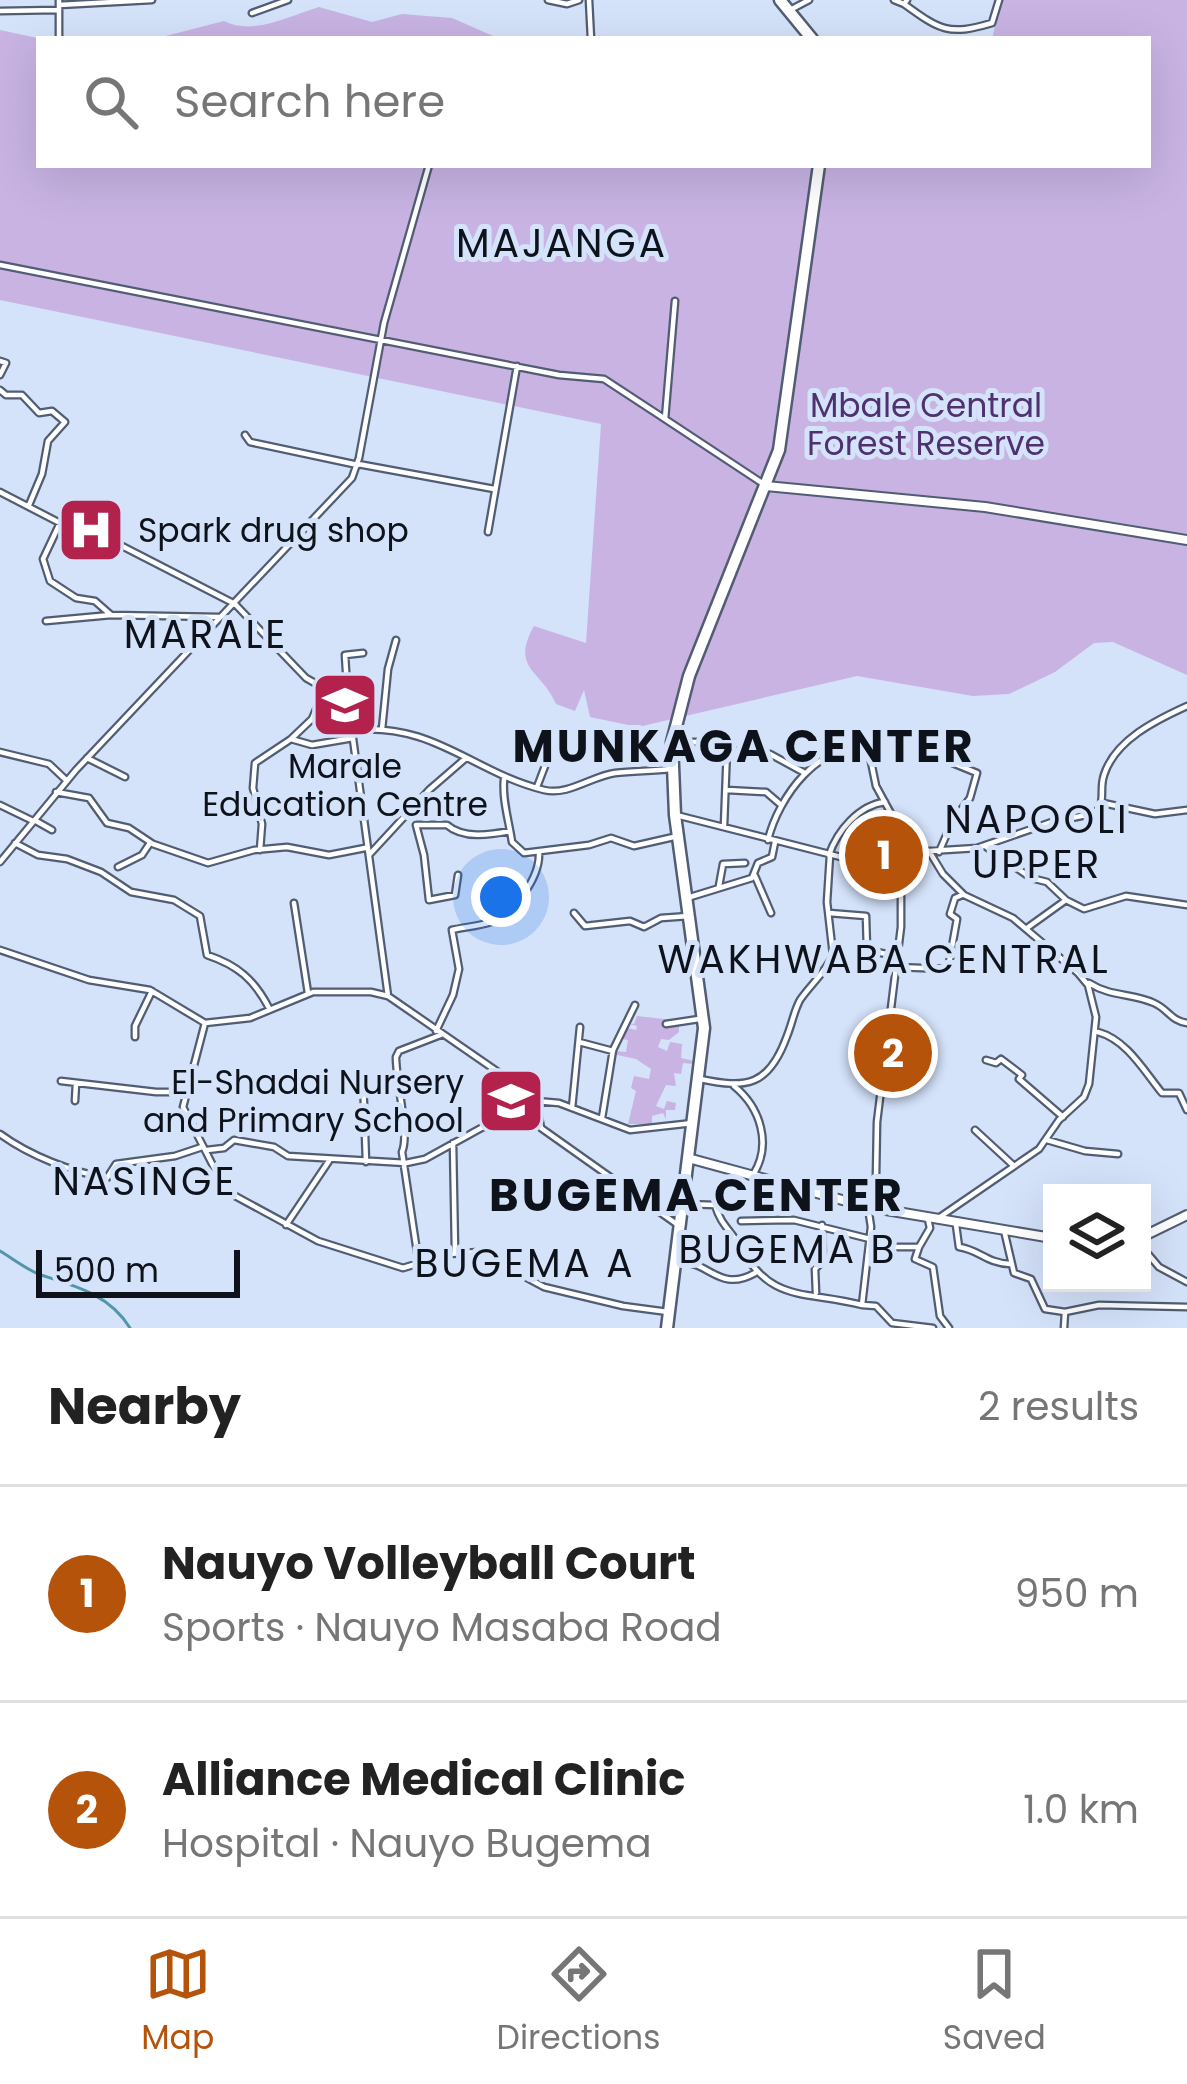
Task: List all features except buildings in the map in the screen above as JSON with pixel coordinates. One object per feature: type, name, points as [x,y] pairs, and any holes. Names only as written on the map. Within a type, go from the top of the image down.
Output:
[{"type":"main road","points":[[780,0],[810,36]]},
{"type":"main road","points":[[667,1328],[704,1016],[674,815],[672,742],[689,676],[766,486],[786,415],[818,168]]},
{"type":"street","points":[[0,11],[152,0]]},
{"type":"street","points":[[252,13],[288,0]]},
{"type":"street","points":[[548,0],[567,4],[579,0]]},
{"type":"street","points":[[589,0],[591,36]]},
{"type":"street","points":[[790,10],[809,0]]},
{"type":"street","points":[[893,0],[906,2],[935,26],[951,32],[992,23],[999,0]]},
{"type":"street","points":[[59,5],[59,36]]},
{"type":"street","points":[[0,862],[87,758],[346,485],[358,464],[381,338],[428,168]]},
{"type":"street","points":[[0,265],[604,379],[766,486],[985,507],[1187,540]]},
{"type":"street","points":[[665,419],[675,302]]},
{"type":"street","points":[[0,361],[6,363],[0,375]]},
{"type":"street","points":[[488,532],[517,366]]},
{"type":"street","points":[[0,390],[22,395],[39,412],[52,411],[65,420],[48,441],[42,474],[28,506]]},
{"type":"street","points":[[245,435],[250,442],[495,489]]},
{"type":"street","points":[[0,492],[60,523],[122,546],[235,604],[306,678],[347,701]]},
{"type":"street","points":[[60,523],[44,554],[50,581],[70,596],[91,598],[111,615]]},
{"type":"street","points":[[46,621],[111,615],[219,617]]},
{"type":"street","points":[[382,729],[396,640]]},
{"type":"street","points":[[363,653],[345,655],[347,701],[388,996]]},
{"type":"street","points":[[260,850],[262,824],[252,767],[313,718],[324,690]]},
{"type":"street","points":[[907,845],[939,852],[985,846],[1052,822],[1096,813],[1103,803],[1104,775],[1123,744],[1187,706]]},
{"type":"street","points":[[351,730],[409,731],[468,756],[504,779],[555,791],[608,774],[671,769]]},
{"type":"street","points":[[537,788],[553,746],[543,735]]},
{"type":"street","points":[[292,739],[314,745],[353,738]]},
{"type":"street","points":[[672,742],[709,742],[742,753],[770,754],[803,772]]},
{"type":"street","points":[[724,828],[727,748]]},
{"type":"street","points":[[771,913],[755,876],[758,862],[772,856],[780,804],[803,772],[835,753],[866,749],[907,845]]},
{"type":"street","points":[[0,752],[49,764],[67,781]]},
{"type":"street","points":[[368,852],[468,756]]},
{"type":"street","points":[[87,758],[125,777]]},
{"type":"street","points":[[939,852],[952,822],[970,798],[977,772],[950,762]]},
{"type":"street","points":[[504,779],[503,800],[512,842],[524,853],[610,838],[634,846],[678,836]]},
{"type":"street","points":[[728,790],[766,792],[780,804]]},
{"type":"street","points":[[56,792],[89,798],[105,821],[129,828],[150,843],[211,863],[287,847],[330,855],[353,848],[368,852]]},
{"type":"street","points":[[734,1087],[764,1075],[783,1046],[800,1000],[831,961],[830,855],[837,836],[858,814],[885,802]]},
{"type":"street","points":[[1103,803],[1154,814],[1187,810]]},
{"type":"street","points":[[0,805],[52,830]]},
{"type":"street","points":[[674,815],[880,866],[907,845]]},
{"type":"street","points":[[458,875],[454,895],[429,900],[416,825],[447,825],[472,835],[510,831]]},
{"type":"street","points":[[15,843],[44,857],[67,859],[101,872],[130,892],[174,900],[200,916],[207,955],[236,965],[260,990],[270,1009]]},
{"type":"street","points":[[118,866],[142,855],[150,843]]},
{"type":"street","points":[[985,846],[1084,909],[1126,896],[1187,906]]},
{"type":"street","points":[[418,1265],[402,1153],[408,1136],[400,1114],[396,1057],[399,1051],[440,1032],[459,970],[452,930],[503,916],[538,869],[539,851]]},
{"type":"street","points":[[929,851],[962,893],[1027,928],[1084,980],[1110,995],[1151,1002],[1178,1022],[1187,1022]]},
{"type":"street","points":[[862,1305],[896,956],[901,876],[890,859]]},
{"type":"street","points":[[719,886],[723,864],[745,863]]},
{"type":"street","points":[[687,898],[755,876]]},
{"type":"street","points":[[895,967],[948,969],[957,920],[950,914],[962,893]]},
{"type":"street","points":[[1027,928],[1066,900]]},
{"type":"street","points":[[294,903],[308,993]]},
{"type":"street","points":[[574,913],[585,926],[630,921],[644,926],[661,918],[689,916]]},
{"type":"street","points":[[830,913],[866,916],[867,950],[896,956]]},
{"type":"street","points":[[0,950],[87,980],[152,991],[206,1023],[240,1020],[308,993],[388,996],[536,1101],[635,1130],[694,1123]]},
{"type":"street","points":[[949,1328],[940,1316],[934,1267],[915,1259],[920,1246],[931,1220],[1048,1139],[1087,1093],[1095,1032],[1094,1004],[1084,980]]},
{"type":"street","points":[[135,1036],[152,991]]},
{"type":"street","points":[[602,1118],[613,1052],[635,1005]]},
{"type":"street","points":[[666,1024],[690,1023],[704,1016]]},
{"type":"street","points":[[206,1023],[184,1092],[185,1116],[219,1182],[232,1196],[334,1248],[392,1267],[418,1265],[455,1253],[485,1253],[544,1287],[669,1312]]},
{"type":"street","points":[[572,1108],[580,1027]]},
{"type":"street","points":[[1095,1032],[1108,1035],[1132,1055],[1162,1093],[1179,1094],[1187,1109]]},
{"type":"street","points":[[579,1042],[613,1052]]},
{"type":"street","points":[[986,1060],[1004,1060],[1063,1117]]},
{"type":"street","points":[[363,1078],[366,1162]]},
{"type":"street","points":[[700,1078],[734,1087],[749,1100],[762,1127],[760,1156],[752,1175]]},
{"type":"street","points":[[61,1081],[184,1092]]},
{"type":"street","points":[[74,1100],[76,1083]]},
{"type":"street","points":[[536,1101],[539,1125]]},
{"type":"street","points":[[0,1134],[76,1173],[102,1179],[115,1165],[225,1148],[234,1140],[274,1147],[284,1155],[406,1163],[425,1159],[489,1126],[539,1125],[680,1226]]},
{"type":"street","points":[[975,1130],[1014,1166]]},
{"type":"street","points":[[1048,1139],[1085,1151],[1118,1154]]},
{"type":"street","points":[[453,1143],[455,1253]]},
{"type":"street","points":[[687,1158],[868,1207],[1043,1236]]},
{"type":"street","points":[[286,1226],[329,1160]]},
{"type":"street","points":[[683,1204],[715,1205],[720,1223],[754,1273],[786,1291],[876,1306],[892,1323],[933,1328]]},
{"type":"street","points":[[1151,1233],[1187,1215]]},
{"type":"street","points":[[741,1221],[789,1220],[822,1225],[870,1243],[920,1246]]},
{"type":"street","points":[[815,1295],[815,1269],[824,1261],[822,1225]]},
{"type":"street","points":[[956,1225],[959,1246],[989,1263],[1012,1264]]},
{"type":"street","points":[[1004,1229],[1014,1273],[1031,1279],[1044,1308],[1065,1312],[1099,1305],[1187,1306]]},
{"type":"street","points":[[1151,1258],[1187,1282]]},
{"type":"street","points":[[675,1264],[689,1262],[729,1280],[754,1273]]},
{"type":"street","points":[[1064,1328],[1065,1312]]},
{"type":"green space","name":"Mbale Central Forest Reserve","points":[[1001,0],[1187,0],[1187,675],[1113,642],[1094,643],[1055,672],[1009,694],[973,696],[857,676],[638,727],[590,717],[584,690],[575,711],[556,704],[530,668],[525,651],[534,626],[586,643],[601,424],[0,300],[0,30],[36,38],[36,168],[1151,168],[1151,36],[993,36]]},
{"type":"green space","points":[[319,7],[372,22],[402,14],[452,18],[493,36],[166,36],[224,21],[259,26]]},
{"type":"green space","points":[[637,1016],[682,1021],[665,1025],[679,1024],[679,1032],[669,1040],[661,1039],[658,1047],[667,1051],[670,1042],[682,1044],[681,1058],[694,1061],[683,1063],[681,1074],[674,1073],[676,1086],[666,1085],[656,1106],[664,1109],[667,1101],[676,1103],[675,1110],[666,1110],[666,1119],[663,1113],[652,1116],[652,1124],[628,1124],[636,1091],[631,1088],[634,1076],[649,1079],[651,1069],[636,1059],[613,1054],[626,1052],[628,1040],[618,1038],[623,1027],[636,1030],[637,1026],[625,1023],[634,1024]]},
{"type":"waterway","points":[[0,1251],[36,1273],[102,1300],[130,1328]]},
{"type":"place","name":"Spark drug shop","points":[[91,530]]},
{"type":"place","name":"Marale Education Centre","points":[[345,705]]},
{"type":"place","name":"Nauyo Volleyball Court","points":[[884,855]]},
{"type":"place","name":"Alliance Medical Clinic","points":[[893,1053]]},
{"type":"place","name":"El-Shadai Nursery and Primary School","points":[[511,1101]]},
{"type":"district","name":"MAJANGA","points":[[562,243]]},
{"type":"district","name":"MARALE","points":[[206,634]]},
{"type":"district","name":"MUNKAGA CENTER","points":[[744,746]]},
{"type":"district","name":"NAPOOLI UPPER","points":[[1037,842]]},
{"type":"district","name":"WAKHWABA CENTRAL","points":[[884,959]]},
{"type":"district","name":"NASINGE","points":[[145,1181]]},
{"type":"district","name":"BUGEMA CENTER","points":[[697,1195]]},
{"type":"district","name":"BUGEMA B","points":[[788,1249]]},
{"type":"district","name":"BUGEMA A","points":[[525,1263]]}]
